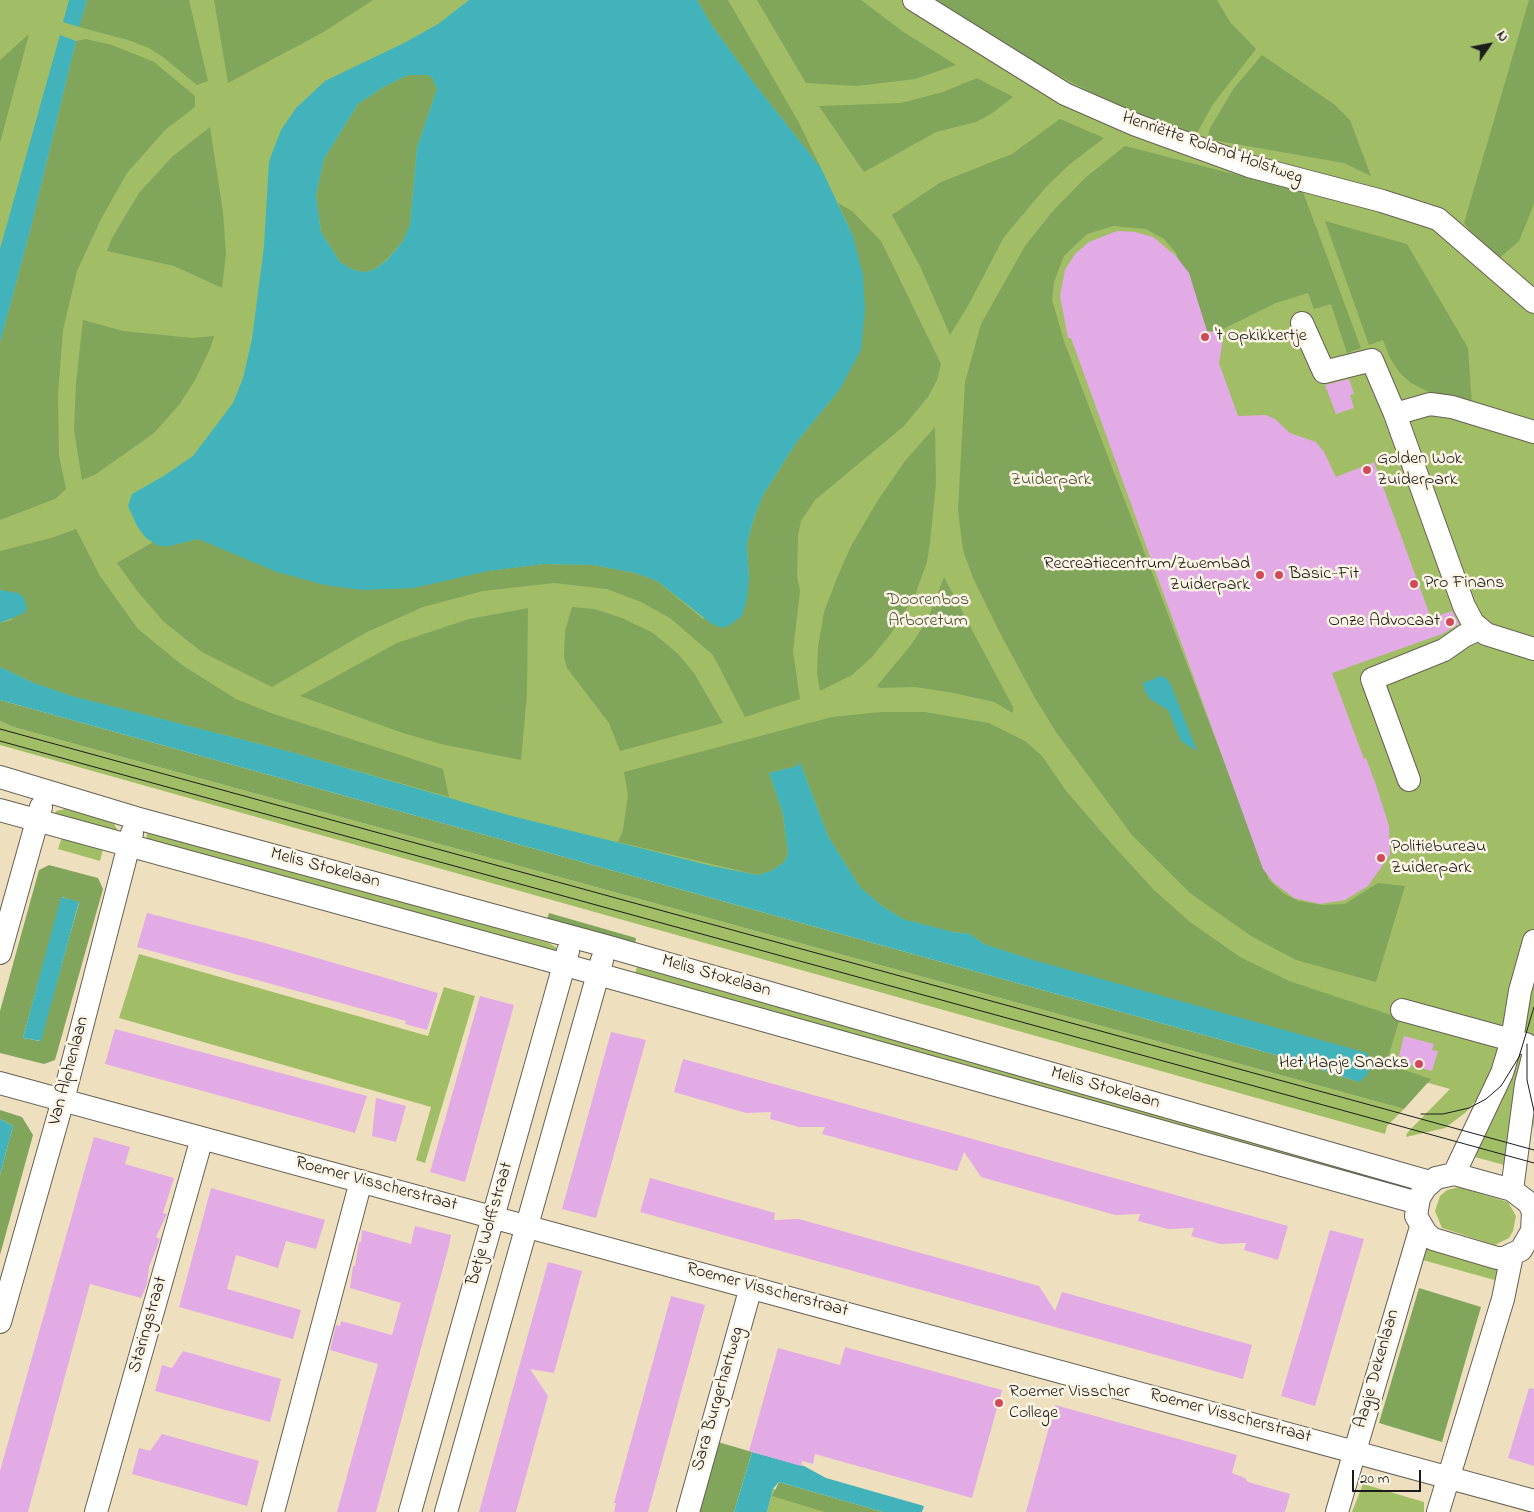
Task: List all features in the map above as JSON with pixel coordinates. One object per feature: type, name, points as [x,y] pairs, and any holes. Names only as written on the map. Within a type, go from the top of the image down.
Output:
[{"type":"street","name":"Henriëtte Roland Holstweg","points":[[914,0],[1065,94],[1136,126],[1249,166],[1382,201],[1438,219],[1534,302]]},
{"type":"street","points":[[1302,322],[1324,372],[1372,360],[1395,414],[1464,606],[1473,623],[1486,634],[1534,649]]},
{"type":"street","points":[[1395,414],[1430,404],[1452,407],[1534,432]]},
{"type":"street","points":[[1409,780],[1372,679],[1444,650],[1479,628]]},
{"type":"street","name":"Melis Stokelaan","points":[[0,777],[136,818],[572,936],[1430,1182]]},
{"type":"street","points":[[0,953],[46,792]]},
{"type":"street","name":"Melis Stokelaan","points":[[0,810],[564,964],[1418,1203]]},
{"type":"street","name":"Van Alphenlaan","points":[[0,1322],[63,1100],[136,818]]},
{"type":"street","name":"Betje Wolffstraat","points":[[410,1512],[572,936]]},
{"type":"street","points":[[1454,1174],[1498,1084],[1512,1040],[1520,991],[1534,941]]},
{"type":"street","name":"Betje Wolffstraat","points":[[446,1512],[606,946]]},
{"type":"street","points":[[1402,1010],[1534,1045]]},
{"type":"street","points":[[1512,1190],[1526,1084],[1534,1053]]},
{"type":"street","name":"Roemer Visscherstraat","points":[[0,1083],[1534,1500]]},
{"type":"street","name":"Staringstraat","points":[[96,1512],[202,1138]]},
{"type":"street","points":[[1454,1174],[1512,1190],[1529,1203],[1534,1212],[1532,1237],[1525,1245],[1512,1255],[1497,1258],[1433,1239],[1421,1227],[1416,1216],[1421,1194],[1430,1182],[1443,1175],[1454,1174]]},
{"type":"street","points":[[272,1512],[361,1181]]},
{"type":"street","name":"Aagje Dekenlaan","points":[[1337,1512],[1421,1227]]},
{"type":"street","points":[[1438,1512],[1503,1300],[1512,1255]]},
{"type":"street","name":"Sara Burgerhartweg","points":[[688,1512],[751,1287]]},
{"type":"green space","name":"Zuiderpark","points":[[0,0],[1534,0],[1534,1130],[1532,1112],[1508,1166],[1471,1156],[1480,1096],[1465,1113],[1445,1128],[1406,1137],[1407,1133],[1450,1089],[0,686]]},
{"type":"green space","points":[[87,0],[189,0],[208,81],[197,85],[149,48],[128,40],[79,27]]},
{"type":"green space","points":[[214,0],[373,0],[322,33],[228,83]]},
{"type":"green space","points":[[697,0],[728,0],[798,121],[821,168],[754,83],[713,27]]},
{"type":"green space","points":[[757,0],[861,0],[902,31],[956,65],[915,79],[857,86],[806,83]]},
{"type":"green space","points":[[936,0],[1217,0],[1230,22],[1256,49],[1213,104],[1196,135],[1146,118],[1092,93],[1028,59]]},
{"type":"green space","points":[[1529,0],[1534,0],[1534,204],[1519,241],[1498,259],[1479,242],[1464,223]]},
{"type":"green space","points":[[29,34],[0,143],[0,60]]},
{"type":"green space","points":[[86,39],[112,45],[154,62],[195,96],[195,107],[165,130],[127,173],[101,219],[77,271],[63,330],[58,395],[59,456],[66,489],[55,499],[0,520],[0,343],[30,231],[76,41]]},
{"type":"green space","points":[[1262,55],[1335,105],[1350,120],[1371,176],[1344,163],[1207,139],[1210,128],[1234,88]]},
{"type":"green space","points":[[408,75],[428,75],[432,78],[437,89],[417,147],[410,225],[403,241],[375,269],[365,272],[353,270],[340,262],[321,232],[316,195],[324,159],[358,104],[382,88]]},
{"type":"green space","points":[[977,78],[1013,97],[991,114],[976,122],[936,132],[864,172],[819,106],[901,103],[943,92]]},
{"type":"green space","points":[[1060,119],[1104,138],[1070,164],[1046,187],[1004,237],[969,304],[950,335],[920,266],[892,215],[941,182],[1012,154]]},
{"type":"green space","points":[[210,127],[223,212],[226,254],[222,288],[174,266],[107,251],[112,238],[139,193],[172,157]]},
{"type":"green space","points":[[1125,146],[1303,192],[1361,348],[1347,353],[1331,304],[1314,309],[1308,293],[1276,303],[1209,336],[1176,253],[1164,239],[1146,229],[1113,226],[1087,234],[1064,256],[1054,282],[1052,300],[1064,341],[1269,880],[1283,893],[1298,901],[1322,905],[1345,904],[1378,883],[1405,886],[1376,982],[1296,960],[1251,936],[1190,893],[1132,835],[1056,732],[1035,698],[973,578],[963,550],[958,510],[965,382],[981,324],[1025,246],[1052,212],[1085,178]]},
{"type":"green space","points":[[838,203],[852,211],[881,241],[941,364],[937,380],[928,397],[904,426],[815,500],[801,521],[798,535],[797,576],[800,591],[793,651],[800,699],[745,717],[713,655],[670,618],[641,602],[607,589],[554,583],[483,591],[423,607],[367,632],[272,687],[202,652],[164,622],[138,592],[117,563],[153,542],[159,546],[170,546],[198,539],[220,546],[488,571],[544,564],[593,565],[635,573],[657,581],[703,619],[749,577],[747,545],[753,521],[763,495],[796,443],[840,389],[853,236]]},
{"type":"green space","points":[[1325,221],[1407,244],[1468,348],[1472,405],[1433,394],[1411,383],[1400,373],[1390,358],[1383,340],[1369,345]]},
{"type":"green space","points":[[83,320],[123,331],[192,338],[214,336],[195,380],[179,405],[154,433],[96,474],[82,480],[74,430],[76,383]]},
{"type":"green space","points":[[935,427],[936,484],[930,542],[927,562],[915,595],[892,632],[872,657],[852,675],[820,691],[817,674],[818,647],[824,612],[837,578],[851,546],[878,500],[905,461]]},
{"type":"green space","points":[[76,529],[100,576],[138,629],[182,665],[236,699],[271,713],[443,769],[449,797],[291,752],[72,696],[34,683],[0,667],[0,623],[12,620],[3,590],[0,590],[0,551],[51,538]]},
{"type":"green space","points":[[944,577],[1013,707],[1013,713],[994,702],[954,693],[915,687],[880,688],[877,686],[911,645],[928,619]]},
{"type":"green space","points":[[572,607],[594,609],[622,618],[653,633],[677,653],[694,673],[723,723],[620,751],[609,723],[567,668],[564,657],[565,631]]},
{"type":"green space","points":[[528,608],[527,694],[521,760],[441,744],[400,732],[300,696],[397,643],[469,619]]},
{"type":"green space","points":[[0,700],[1283,1057],[1359,1082],[1033,960],[984,944],[970,934],[953,932],[903,919],[882,906],[860,887],[828,836],[800,762],[797,766],[769,773],[783,814],[788,854],[784,862],[773,870],[758,875],[618,842],[623,830],[628,795],[624,772],[832,717],[882,712],[925,712],[989,723],[1025,741],[1042,756],[1067,792],[1111,843],[1153,889],[1190,922],[1240,957],[1289,981],[1400,1018],[1386,1064],[1431,1079],[1404,1109],[13,727],[0,721]]},
{"type":"green space","points":[[0,721],[13,727],[1404,1109],[1387,1126],[1385,1134],[0,745]]},
{"type":"green space","points":[[65,809],[113,822],[118,831],[54,818],[56,811]]},
{"type":"green space","points":[[152,832],[549,943],[560,950],[558,957],[146,840],[147,834]]},
{"type":"green space","points":[[62,837],[103,849],[100,861],[58,849]]},
{"type":"green space","points":[[49,865],[98,878],[103,889],[55,1060],[44,1064],[0,1053],[0,1011],[39,870]],"holes":[[[62,897],[79,903],[40,1041],[23,1038]]]},
{"type":"green space","points":[[549,913],[636,938],[634,949],[545,925]]},
{"type":"green space","points":[[139,954],[428,1036],[444,987],[475,996],[425,1163],[416,1160],[431,1107],[119,1018]]},
{"type":"green space","points":[[637,967],[1246,1135],[1369,1174],[1368,1181],[633,979]]},
{"type":"green space","points":[[0,1110],[22,1117],[33,1135],[0,1255],[0,1175],[13,1126],[0,1119]]},
{"type":"green space","points":[[1459,1187],[1508,1202],[1516,1216],[1513,1231],[1509,1238],[1495,1245],[1442,1228],[1435,1211],[1440,1196],[1447,1190]]},
{"type":"green space","points":[[1425,1247],[1499,1268],[1498,1281],[1419,1259]]},
{"type":"green space","points":[[1419,1288],[1481,1307],[1442,1442],[1379,1423]]},
{"type":"green space","points":[[718,1442],[752,1452],[734,1512],[699,1512]]},
{"type":"green space","points":[[779,1482],[883,1512],[825,1512],[772,1496]]},
{"type":"green space","points":[[1363,1484],[1424,1502],[1424,1512],[1352,1512]]},
{"type":"green space","points":[[773,1489],[883,1512],[767,1512]]},
{"type":"water","points":[[69,0],[87,0],[79,27],[63,22]]},
{"type":"water","points":[[469,0],[697,0],[713,27],[754,83],[821,168],[853,236],[863,275],[865,309],[861,350],[840,389],[796,443],[763,495],[753,521],[747,545],[749,577],[747,599],[742,616],[730,625],[723,628],[712,624],[657,581],[635,573],[593,565],[544,564],[488,571],[414,588],[361,590],[325,585],[277,572],[198,539],[170,546],[159,546],[146,538],[137,526],[128,506],[132,494],[193,456],[233,403],[243,378],[252,339],[264,246],[269,161],[281,130],[296,108],[325,81],[406,42],[438,24]],"holes":[[[408,75],[428,75],[432,78],[437,89],[417,147],[410,225],[403,241],[387,260],[375,269],[365,272],[353,270],[340,262],[321,232],[316,195],[324,159],[358,104],[382,88]]]},
{"type":"water","points":[[60,35],[76,41],[30,231],[0,343],[0,249]]},
{"type":"water","points":[[0,590],[18,593],[24,598],[27,608],[24,613],[0,623]]},
{"type":"water","points":[[0,667],[34,683],[72,696],[291,752],[508,815],[712,866],[758,875],[773,870],[784,862],[788,854],[783,814],[769,773],[797,766],[800,762],[828,836],[860,887],[882,906],[903,919],[953,932],[970,934],[984,944],[1033,960],[1367,1053],[1372,1063],[1367,1075],[1359,1082],[1283,1057],[0,700]]},
{"type":"water","points":[[1161,676],[1166,678],[1171,685],[1197,751],[1181,741],[1168,710],[1150,699],[1145,691],[1143,683]]},
{"type":"water","points":[[61,897],[79,902],[41,1041],[23,1038]]},
{"type":"water","points":[[0,1119],[13,1126],[0,1175]]},
{"type":"water","points":[[752,1452],[804,1466],[826,1478],[924,1506],[922,1512],[883,1512],[779,1482],[773,1489],[767,1512],[734,1512]]},
{"type":"building","name":"Recreatiecentrum/Zwembad Zuiderpark","points":[[1117,231],[1135,232],[1153,237],[1175,255],[1189,273],[1207,331],[1224,333],[1219,363],[1238,416],[1266,415],[1275,419],[1290,433],[1316,442],[1324,452],[1336,477],[1374,462],[1431,618],[1452,611],[1459,624],[1442,634],[1332,673],[1364,759],[1366,758],[1389,826],[1390,855],[1368,886],[1345,900],[1320,904],[1294,898],[1273,882],[1263,869],[1071,338],[1068,338],[1060,296],[1065,270],[1075,254],[1089,242]]},
{"type":"building","points":[[1349,379],[1354,394],[1350,395],[1354,408],[1336,414],[1325,385]]},
{"type":"building","points":[[147,913],[265,943],[438,993],[427,1030],[405,1024],[406,1021],[137,947]]},
{"type":"building","points":[[480,996],[514,1005],[465,1182],[430,1172]]},
{"type":"building","points":[[115,1029],[367,1096],[355,1133],[105,1064]]},
{"type":"building","points":[[611,1032],[646,1040],[596,1218],[562,1209]]},
{"type":"building","points":[[1404,1036],[1434,1044],[1432,1050],[1438,1051],[1432,1071],[1403,1063],[1404,1058],[1399,1056]]},
{"type":"building","points":[[683,1059],[1288,1226],[1278,1260],[1244,1250],[1246,1243],[1220,1244],[1191,1236],[1194,1228],[1168,1229],[1138,1221],[1140,1214],[1115,1215],[981,1177],[964,1152],[957,1171],[822,1134],[825,1127],[799,1127],[770,1119],[771,1112],[746,1113],[674,1092]]},
{"type":"building","points":[[376,1098],[406,1106],[396,1142],[372,1136]]},
{"type":"building","points":[[94,1137],[130,1147],[125,1164],[174,1178],[163,1213],[167,1214],[156,1237],[160,1239],[149,1267],[147,1284],[141,1298],[90,1284],[28,1512],[0,1512],[0,1471]]},
{"type":"building","points":[[650,1178],[775,1213],[774,1220],[799,1219],[1039,1286],[1055,1311],[1062,1292],[1252,1345],[1243,1379],[640,1212]]},
{"type":"building","points":[[211,1188],[325,1220],[316,1249],[286,1241],[278,1268],[236,1255],[227,1289],[301,1310],[293,1339],[179,1307]]},
{"type":"building","points":[[415,1226],[451,1235],[449,1246],[376,1512],[337,1512],[378,1364],[330,1350],[336,1325],[340,1326],[341,1321],[392,1335],[401,1303],[350,1288],[353,1266],[355,1266],[359,1242],[361,1242],[362,1230],[411,1244]]},
{"type":"building","points":[[1330,1230],[1364,1239],[1315,1406],[1281,1396]]},
{"type":"building","points":[[548,1262],[582,1271],[554,1373],[530,1369],[548,1396],[516,1512],[479,1512]]},
{"type":"building","points":[[671,1296],[705,1305],[648,1512],[614,1512],[616,1503],[614,1503]]},
{"type":"building","points":[[845,1347],[1002,1390],[972,1498],[815,1454],[813,1464],[802,1461],[801,1466],[749,1451],[778,1348],[840,1365]]},
{"type":"building","points":[[183,1351],[281,1379],[270,1422],[155,1391],[162,1365],[172,1368]]},
{"type":"building","points":[[1529,1388],[1534,1389],[1534,1466],[1508,1458]]},
{"type":"building","points":[[1055,1405],[1237,1455],[1232,1473],[1245,1478],[1248,1482],[1290,1494],[1285,1512],[1026,1512]]},
{"type":"building","points":[[162,1434],[259,1461],[247,1506],[132,1474],[139,1448],[150,1451]]},
{"type":"tram line","points":[[0,729],[1534,1150]]},
{"type":"tram line","points":[[0,741],[1534,1163]]},
{"type":"tram line","points":[[1421,1114],[1443,1114],[1469,1108],[1486,1099],[1501,1086],[1519,1057],[1534,1007]]},
{"type":"tram line","points":[[1527,1044],[1527,1080],[1534,1111]]},
{"type":"place","name":"'t Opkikkertje","points":[[1205,337]]},
{"type":"place","name":"Golden Wok Zuiderpark","points":[[1367,470]]},
{"type":"place","name":"Recreatiecentrum/Zwembad Zuiderpark","points":[[1260,575]]},
{"type":"place","name":"Basic-Fit","points":[[1279,575]]},
{"type":"place","name":"Pro Finans","points":[[1414,584]]},
{"type":"place","name":"Onze Advocaat","points":[[1450,622]]},
{"type":"place","name":"Politiebureau Zuiderpark","points":[[1381,858]]},
{"type":"place","name":"Het Hapje Snacks","points":[[1419,1064]]},
{"type":"place","name":"Roemer Visscher College","points":[[999,1403]]},
{"type":"park label","name":"Doorenbos Arboretum","points":[[928,611]]}]
